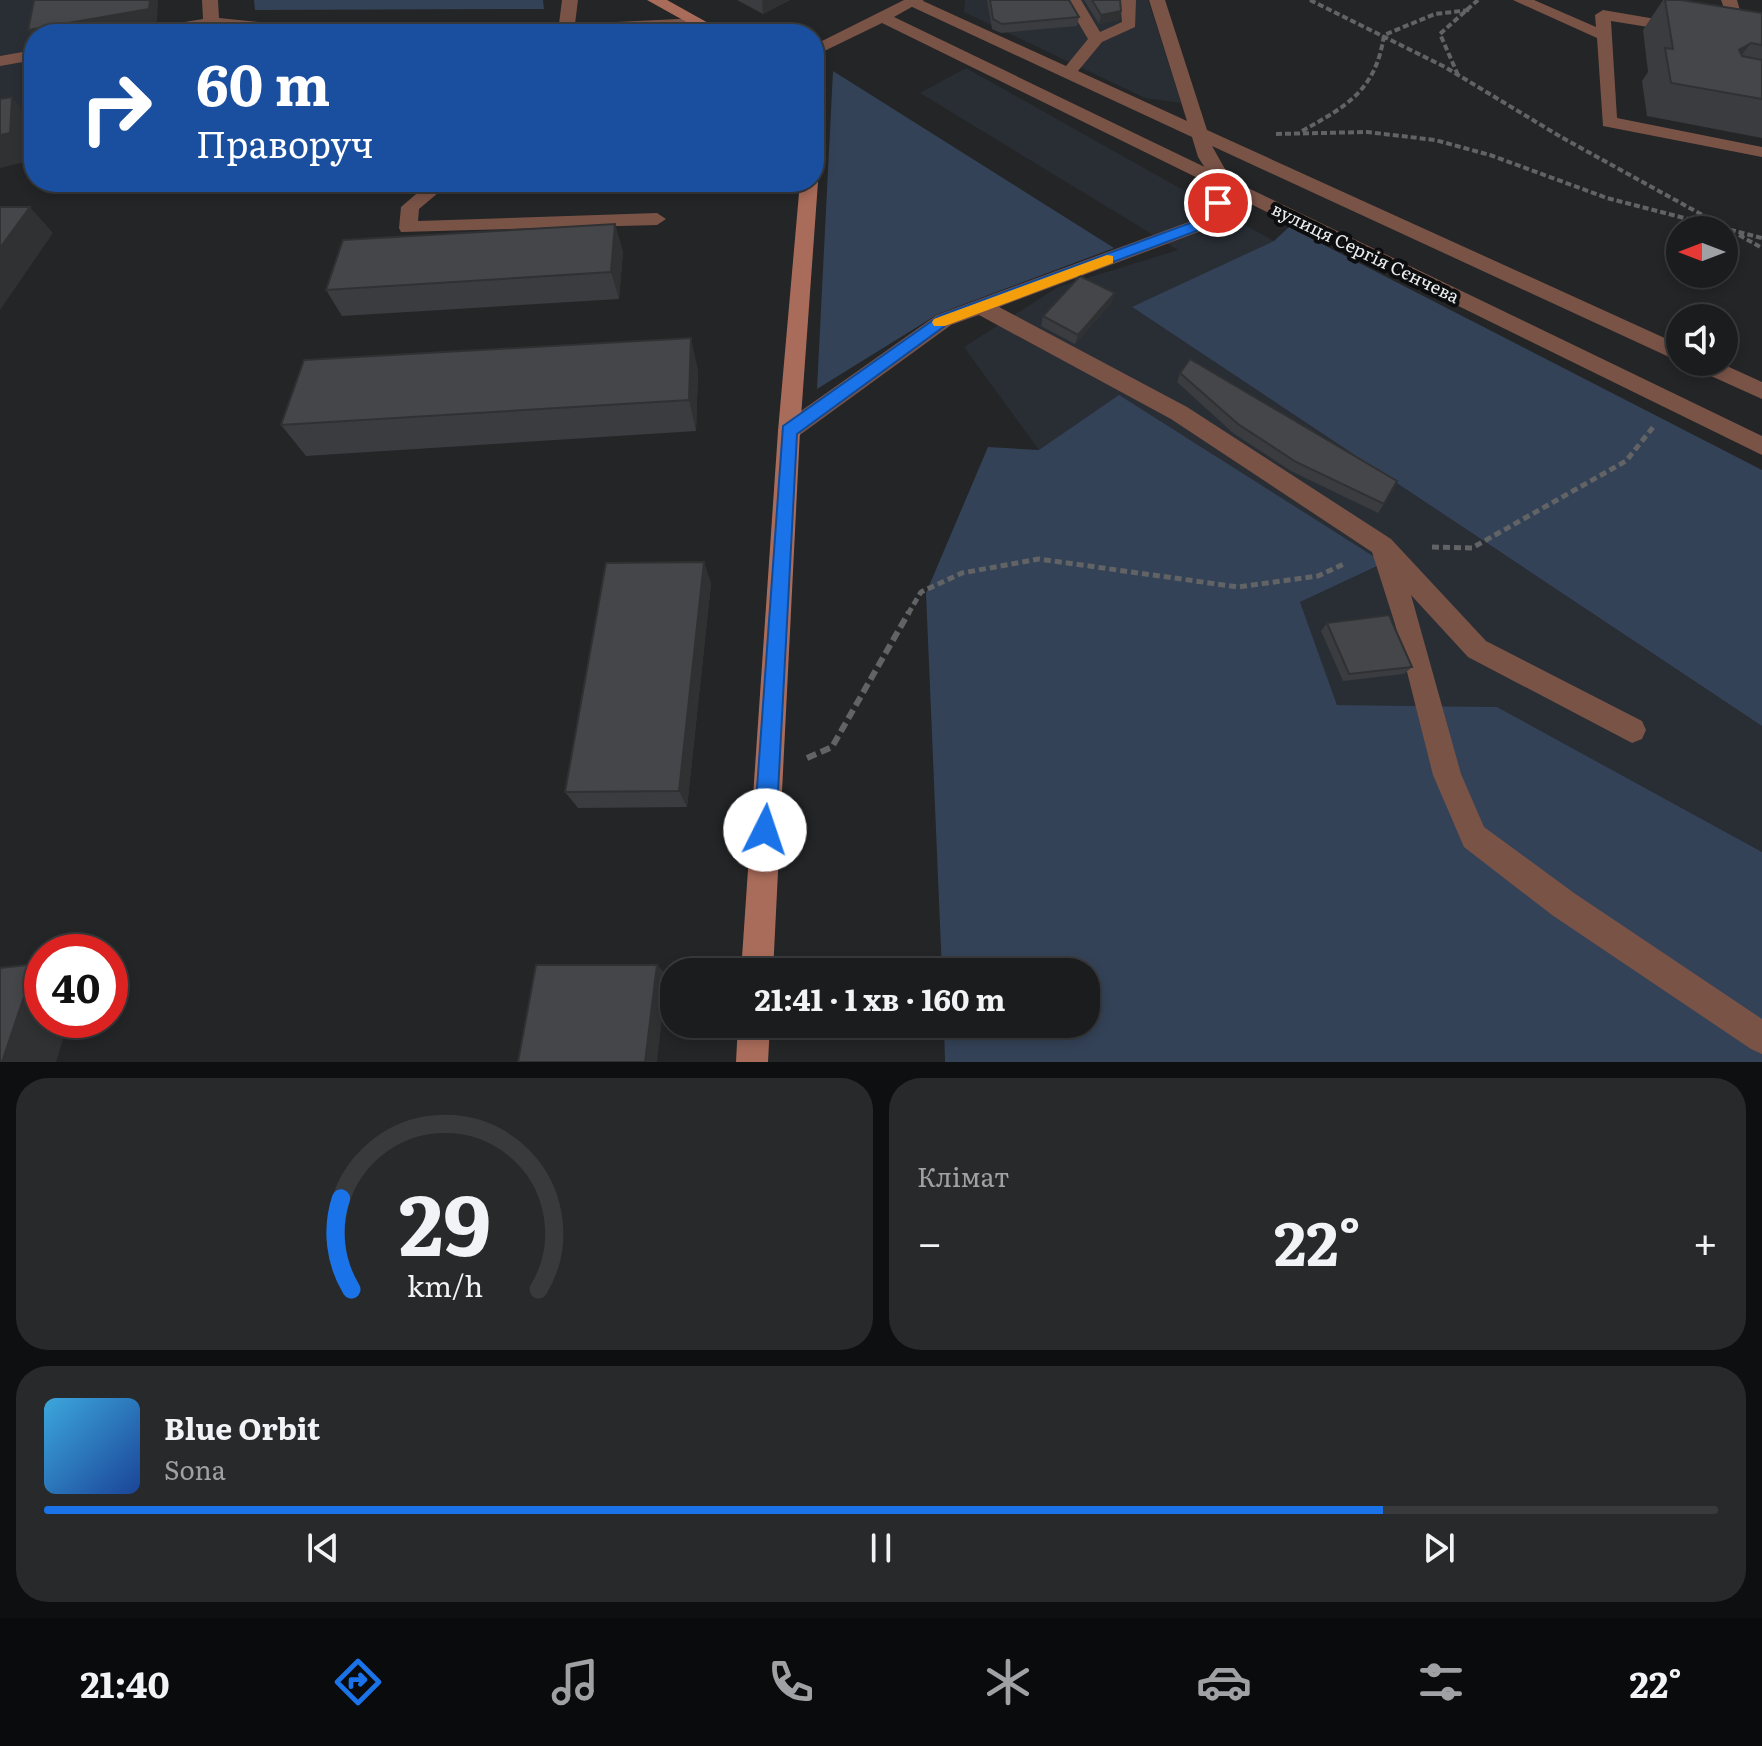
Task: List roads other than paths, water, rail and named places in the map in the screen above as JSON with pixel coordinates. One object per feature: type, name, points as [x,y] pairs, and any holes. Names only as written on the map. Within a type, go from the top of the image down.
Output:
[{"type":"street","points":[[210,0],[211,22]]},
{"type":"street","points":[[568,24],[570,0]]},
{"type":"street","points":[[655,0],[699,23]]},
{"type":"street","points":[[1073,0],[1096,39]]},
{"type":"street","points":[[1069,72],[1096,39],[1130,24],[1128,0]]},
{"type":"street","points":[[789,431],[944,320],[1210,221],[1225,185],[1207,157],[1157,0]]},
{"type":"street","points":[[1521,0],[1605,36]]},
{"type":"street","points":[[1729,0],[1735,21]]},
{"type":"street","points":[[824,46],[914,1],[1666,348]]},
{"type":"street","points":[[1696,29],[1603,15],[1609,122],[1762,152]]},
{"type":"street","name":"вулиця Сергія Сєнчева","points":[[884,18],[1660,393],[1762,446]]},
{"type":"street","points":[[684,24],[699,23]]},
{"type":"street","points":[[200,24],[231,24]]},
{"type":"street","points":[[0,61],[24,57]]},
{"type":"street","points":[[429,192],[410,207],[408,228],[657,219]]},
{"type":"street","points":[[758,958],[789,431],[808,192]]},
{"type":"street","points":[[982,307],[1179,413],[1382,546],[1477,649],[1632,730]]},
{"type":"street","points":[[1729,376],[1762,391]]},
{"type":"street","points":[[1382,546],[1408,624],[1447,775],[1474,837],[1563,904],[1762,1038]]},
{"type":"street","points":[[752,1062],[753,1038]]}]
